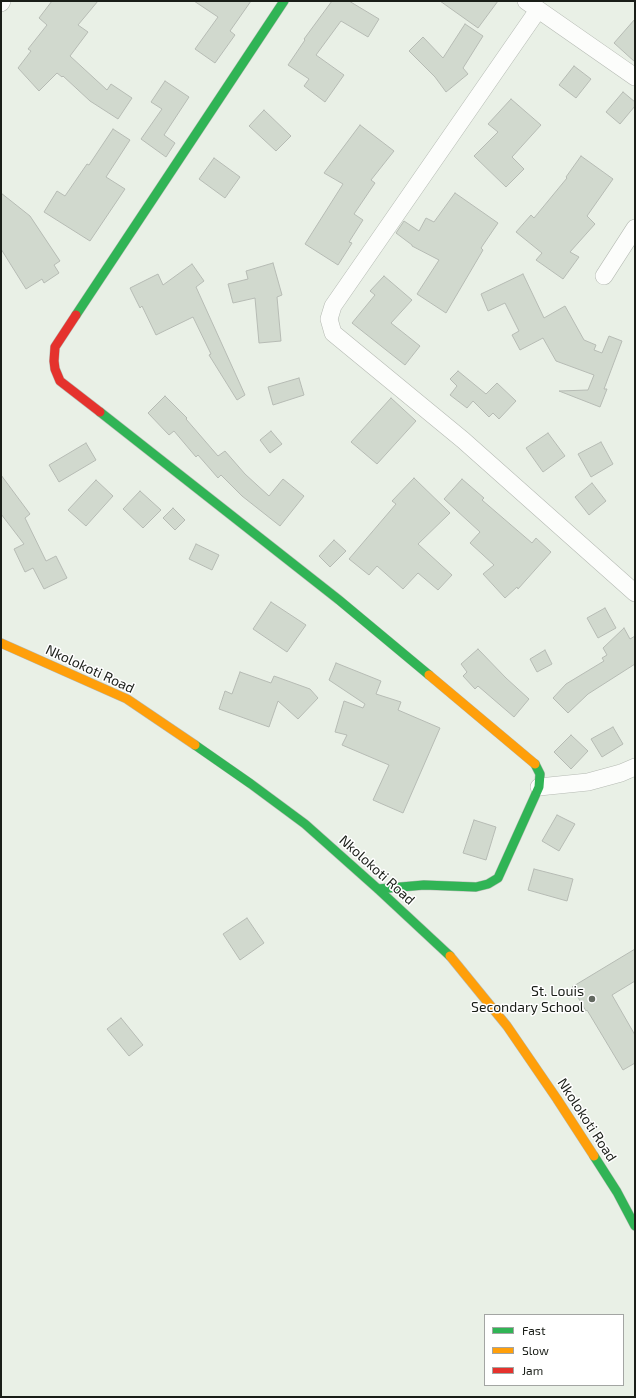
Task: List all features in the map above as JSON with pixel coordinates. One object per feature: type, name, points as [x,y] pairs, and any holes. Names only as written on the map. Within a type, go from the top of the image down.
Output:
[{"type":"street","points":[[284,1],[55,347],[54,361],[55,369],[60,382],[339,600],[535,763],[540,774],[539,787],[498,878],[488,884],[476,887],[424,885],[378,889]]},
{"type":"street","points":[[635,77],[532,6],[333,306],[329,319],[333,333],[463,440],[635,593]]},
{"type":"street","points":[[604,276],[635,228]]},
{"type":"street","name":"Nkolokoti Road","points":[[1,643],[127,699],[251,784],[305,824],[378,889],[453,960],[507,1026],[613,1185],[635,1226]]},
{"type":"street","points":[[539,787],[588,782],[621,773],[635,767]]},
{"type":"building","points":[[52,1],[98,1],[78,25],[88,32],[70,56],[107,90],[111,84],[132,98],[118,119],[90,101],[63,76],[62,77],[57,73],[39,91],[18,68],[31,51],[28,49],[47,25],[39,18]]},
{"type":"building","points":[[194,1],[251,1],[230,31],[235,35],[215,63],[195,49],[218,17]]},
{"type":"building","points":[[332,1],[349,1],[379,19],[368,37],[341,21],[316,55],[344,75],[325,102],[304,86],[309,79],[288,65],[305,40],[304,39]]},
{"type":"building","points":[[440,1],[498,1],[478,28]]},
{"type":"building","points":[[635,19],[635,62],[614,43]]},
{"type":"building","points":[[465,24],[483,36],[463,68],[468,74],[446,92],[435,77],[409,51],[423,37],[443,58]]},
{"type":"building","points":[[574,66],[591,79],[576,98],[559,85]]},
{"type":"building","points":[[165,81],[189,97],[164,135],[175,143],[166,157],[141,139],[162,109],[151,102]]},
{"type":"building","points":[[623,92],[635,102],[635,106],[620,124],[606,112]]},
{"type":"building","points":[[511,99],[541,125],[512,157],[524,169],[506,187],[474,156],[498,132],[488,124]]},
{"type":"building","points":[[264,110],[291,136],[276,151],[249,126]]},
{"type":"building","points":[[360,125],[394,151],[371,180],[375,183],[354,214],[363,220],[349,242],[352,243],[338,265],[305,244],[343,184],[324,173]]},
{"type":"building","points":[[113,129],[130,140],[106,177],[125,189],[90,241],[44,212],[57,191],[65,196],[87,164],[89,165]]},
{"type":"building","points":[[581,156],[613,179],[587,216],[595,224],[570,252],[579,257],[563,279],[536,260],[542,253],[516,232],[531,215],[534,218],[567,178],[566,177]]},
{"type":"building","points":[[214,158],[240,177],[225,198],[199,179]]},
{"type":"building","points":[[1,193],[30,216],[60,261],[54,265],[59,273],[44,283],[42,279],[26,289],[1,249]]},
{"type":"building","points":[[455,193],[498,223],[481,248],[483,250],[446,313],[417,294],[439,260],[412,246],[396,233],[404,221],[419,231],[426,218],[434,222]]},
{"type":"building","points":[[273,263],[282,295],[277,297],[281,341],[259,343],[255,298],[233,303],[228,284],[248,279],[246,271]]},
{"type":"building","points":[[192,264],[204,281],[196,287],[245,395],[237,400],[209,355],[211,354],[193,317],[156,335],[142,306],[140,308],[130,288],[158,274],[163,285]]},
{"type":"building","points":[[523,274],[544,318],[565,306],[584,340],[596,345],[594,350],[602,353],[609,336],[622,341],[604,389],[607,389],[600,407],[559,391],[588,390],[594,375],[556,361],[543,338],[520,350],[512,335],[519,331],[505,303],[488,311],[481,294]]},
{"type":"building","points":[[384,276],[412,300],[391,323],[420,346],[405,365],[352,323],[375,295],[370,291]]},
{"type":"building","points":[[458,371],[486,394],[497,383],[516,401],[499,419],[493,413],[489,417],[473,401],[467,408],[450,395],[457,386],[450,379]]},
{"type":"building","points":[[299,378],[304,395],[273,405],[268,387]]},
{"type":"building","points":[[165,396],[187,418],[186,419],[218,456],[225,451],[245,474],[269,496],[283,479],[304,496],[280,526],[242,496],[221,475],[218,478],[198,455],[196,457],[174,431],[169,435],[148,413]]},
{"type":"building","points":[[391,398],[416,421],[377,464],[351,442]]},
{"type":"building","points":[[271,431],[282,444],[270,453],[260,440]]},
{"type":"building","points":[[548,433],[565,456],[543,472],[526,448]]},
{"type":"building","points":[[601,442],[613,464],[591,477],[578,454]]},
{"type":"building","points":[[86,443],[96,460],[59,482],[49,465]]},
{"type":"building","points":[[1,475],[30,514],[25,518],[46,561],[56,556],[67,578],[44,589],[33,568],[25,572],[14,549],[24,544],[1,514]]},
{"type":"building","points":[[414,478],[450,513],[418,544],[452,575],[438,590],[418,573],[403,589],[377,566],[369,575],[349,559],[396,504],[392,501]]},
{"type":"building","points":[[462,479],[484,498],[482,500],[532,543],[536,538],[551,552],[518,589],[517,587],[505,598],[483,574],[494,565],[470,543],[480,532],[444,499]]},
{"type":"building","points":[[96,480],[113,496],[86,526],[68,510]]},
{"type":"building","points":[[592,483],[606,501],[589,515],[575,497]]},
{"type":"building","points":[[140,491],[161,510],[143,528],[123,509]]},
{"type":"building","points":[[173,508],[185,520],[175,530],[163,518]]},
{"type":"building","points":[[334,540],[346,551],[330,567],[319,556]]},
{"type":"building","points":[[196,544],[219,555],[212,570],[189,559]]},
{"type":"building","points":[[271,602],[306,625],[287,652],[253,629]]},
{"type":"building","points":[[605,608],[616,628],[598,638],[587,618]]},
{"type":"building","points":[[624,628],[630,639],[635,636],[635,664],[588,694],[568,713],[553,698],[566,684],[604,661],[602,658],[607,655],[603,648]]},
{"type":"building","points":[[478,649],[529,699],[514,717],[478,686],[475,689],[463,676],[467,672],[461,664]]},
{"type":"building","points":[[545,650],[552,664],[537,672],[530,659]]},
{"type":"building","points":[[336,663],[381,681],[376,694],[401,702],[398,710],[440,728],[403,813],[373,800],[389,765],[342,745],[347,735],[335,732],[344,701],[363,708],[365,704],[329,680]]},
{"type":"building","points":[[240,672],[271,683],[274,676],[310,689],[318,698],[298,719],[278,701],[269,727],[219,709],[225,691],[232,694]]},
{"type":"building","points":[[613,727],[623,744],[602,757],[591,739]]},
{"type":"building","points":[[571,735],[588,751],[571,769],[554,752]]},
{"type":"building","points":[[557,815],[575,824],[559,851],[542,841]]},
{"type":"building","points":[[474,820],[496,827],[486,860],[463,853]]},
{"type":"building","points":[[534,869],[573,879],[567,901],[528,890]]},
{"type":"building","points":[[247,918],[264,943],[240,960],[223,934]]},
{"type":"building","points":[[635,949],[635,981],[612,995],[635,1035],[635,1063],[623,1070],[572,987]]},
{"type":"building","points":[[121,1018],[143,1045],[129,1056],[107,1029]]},
{"type":"traffic: fast","points":[[76,315],[284,1]]},
{"type":"traffic: fast","points":[[100,412],[339,600],[429,675]]},
{"type":"traffic: fast","points":[[195,745],[305,824],[450,956]]},
{"type":"traffic: fast","points":[[378,889],[424,885],[476,887],[488,884],[498,878],[539,787],[540,774],[535,764]]},
{"type":"traffic: fast","points":[[594,1156],[617,1192],[635,1226]]},
{"type":"traffic: slow","points":[[1,643],[127,699],[195,745]]},
{"type":"traffic: slow","points":[[429,675],[535,764]]},
{"type":"traffic: slow","points":[[450,956],[507,1026],[594,1156]]},
{"type":"traffic: jam","points":[[76,315],[55,347],[55,369],[60,381],[100,412]]},
{"type":"place","name":"St. Louis Secondary School","points":[[592,999]]}]
